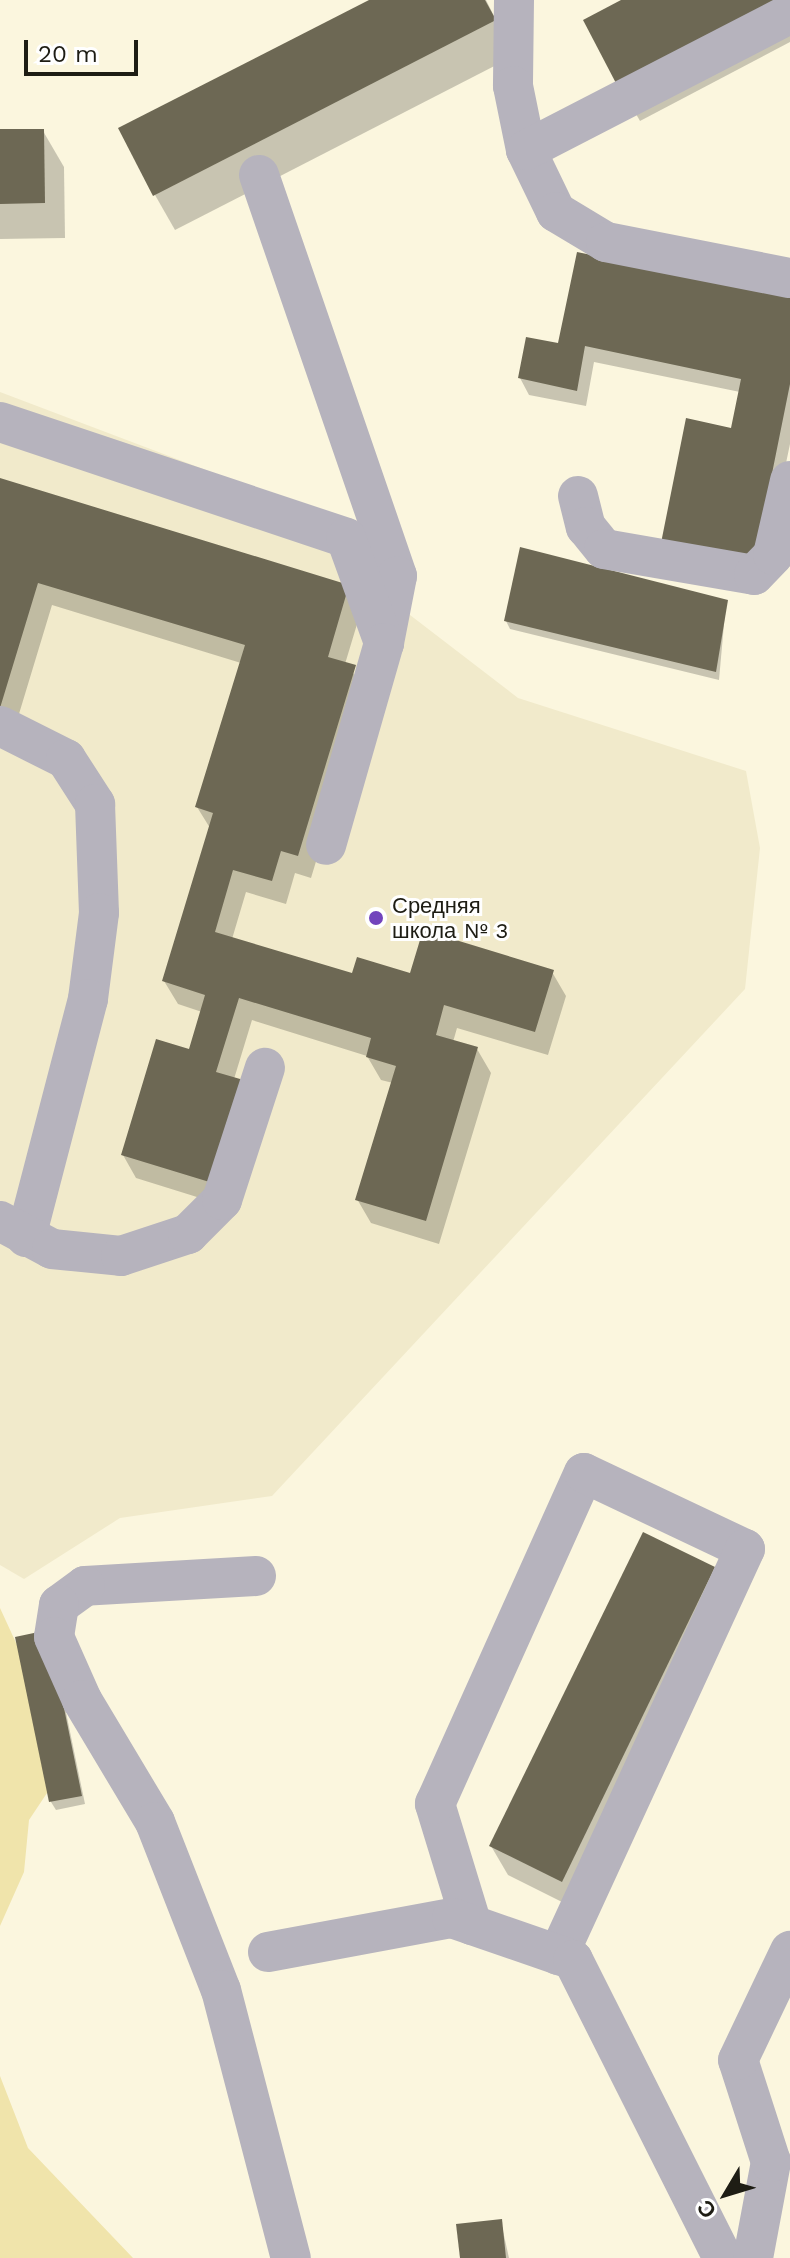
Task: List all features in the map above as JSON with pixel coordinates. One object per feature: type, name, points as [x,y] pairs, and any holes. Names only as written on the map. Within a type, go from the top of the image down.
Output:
[{"type":"street","points":[[514,0],[513,86],[526,150],[556,212],[580,231],[790,278]]},
{"type":"street","points":[[526,150],[790,14]]},
{"type":"street","points":[[259,175],[397,576],[384,643],[326,845]]},
{"type":"street","points":[[0,422],[346,538],[384,643]]},
{"type":"street","points":[[578,496],[586,527],[604,549],[754,575],[773,555],[790,481]]},
{"type":"street","points":[[0,726],[66,759],[95,804],[99,913],[88,999],[13,1229],[52,1249],[121,1256],[188,1234],[222,1200],[265,1068]]},
{"type":"street","points":[[472,1925],[435,1804],[584,1473],[745,1549],[558,1955]]},
{"type":"street","points":[[256,1576],[85,1586],[59,1605],[54,1637],[82,1700],[155,1822],[221,1990],[291,2258]]},
{"type":"street","points":[[268,1952],[452,1918],[573,1960],[723,2258]]},
{"type":"street","points":[[753,2258],[778,2188],[738,2060],[790,1951]]},
{"type":"shaded area","name":"Средняя школа № 3","points":[[0,392],[354,526],[397,605],[518,698],[746,771],[760,848],[745,989],[272,1496],[120,1518],[24,1579],[0,1565]]},
{"type":"shaded area","points":[[0,1608],[51,1719],[55,1781],[29,1820],[24,1872],[0,1926]]},
{"type":"shaded area","points":[[0,2076],[28,2148],[133,2258],[0,2258]]},
{"type":"building","points":[[369,0],[485,0],[496,20],[153,196],[118,128]]},
{"type":"building","points":[[621,0],[783,0],[618,87],[583,20]]},
{"type":"building","points":[[0,129],[44,129],[45,203],[0,204]]},
{"type":"building","points":[[577,252],[790,296],[790,384],[754,563],[661,543],[686,418],[731,428],[741,379],[585,346],[577,391],[518,378],[526,337],[558,343]]},
{"type":"building","points":[[0,478],[349,585],[328,657],[356,665],[298,856],[281,851],[272,881],[233,870],[215,932],[352,973],[357,957],[410,973],[423,930],[554,970],[535,1032],[444,1005],[436,1035],[478,1047],[426,1221],[355,1200],[396,1066],[366,1057],[371,1038],[239,998],[216,1072],[247,1081],[216,1184],[121,1155],[156,1039],[189,1049],[205,995],[162,981],[213,813],[195,807],[245,645],[38,583],[0,708]]},
{"type":"building","points":[[520,547],[728,600],[716,672],[504,621]]},
{"type":"building","points":[[643,1532],[715,1567],[562,1882],[489,1846]]},
{"type":"building","points":[[48,1630],[82,1796],[49,1802],[15,1637]]},
{"type":"building","points":[[502,2219],[506,2258],[460,2258],[456,2224]]},
{"type":"place","name":"Средняя школа № 3","points":[[376,918]]}]
